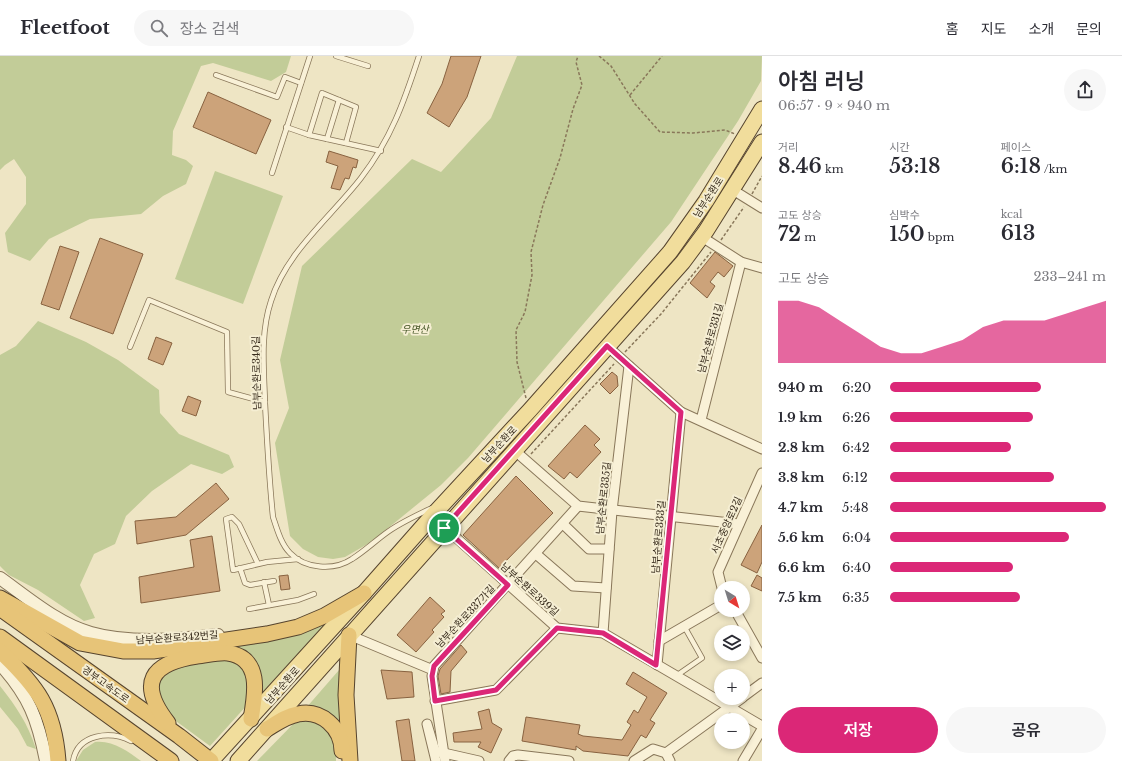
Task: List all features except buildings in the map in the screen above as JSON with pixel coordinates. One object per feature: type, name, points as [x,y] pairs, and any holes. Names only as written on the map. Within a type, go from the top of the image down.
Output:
[{"type":"highway","points":[[0,598],[74,640],[92,646],[123,651],[153,651],[267,634],[298,627],[324,616],[364,593]]},
{"type":"highway","name":"경부고속도로","points":[[0,608],[179,736],[211,761]]},
{"type":"highway","points":[[349,635],[346,695],[350,761]]},
{"type":"highway","points":[[0,637],[167,758]]},
{"type":"highway","points":[[0,651],[21,671],[44,703],[51,718],[55,734],[58,761]]},
{"type":"highway","points":[[179,736],[157,707],[151,690],[153,677],[159,670],[165,664],[178,659],[227,653],[243,660],[251,670],[256,685],[251,719]]},
{"type":"highway","points":[[267,729],[284,718],[297,714],[308,713],[319,716],[332,725],[339,736],[342,748],[342,761]]},
{"type":"main road","name":"남부순환로","points":[[211,761],[251,719],[432,516],[530,410],[670,252],[706,201],[762,109]]},
{"type":"main road","name":"남부순환로","points":[[238,761],[444,528],[683,262],[702,237],[762,142]]},
{"type":"street","name":"남부순환로","points":[[732,190],[762,208]]},
{"type":"street","points":[[702,237],[742,262],[762,268]]},
{"type":"street","name":"남부순환로331길","points":[[701,420],[742,262]]},
{"type":"street","points":[[607,346],[681,412],[762,449]]},
{"type":"street","name":"남부순환로335길","points":[[603,633],[612,511],[629,366]]},
{"type":"street","name":"남부순환로333길","points":[[656,665],[681,412]]},
{"type":"street","points":[[514,450],[578,506],[739,524]]},
{"type":"street","name":"서초중앙로2길","points":[[720,581],[718,572],[762,473]]},
{"type":"street","name":"남부순환로337가길","points":[[433,670],[434,666],[578,506]]},
{"type":"street","name":"남부순환로339길","points":[[432,516],[557,628],[603,633],[762,728],[743,761]]},
{"type":"street","points":[[563,524],[589,549],[609,549]]},
{"type":"street","points":[[536,554],[573,586],[606,588]]},
{"type":"street","name":"남부순환로342번길","points":[[0,578],[65,622],[91,633],[130,641],[298,627]]},
{"type":"street","points":[[659,641],[714,609]]},
{"type":"street","points":[[739,617],[762,658]]},
{"type":"street","points":[[435,701],[496,690],[557,628]]},
{"type":"street","points":[[349,635],[433,670],[432,676],[435,701],[444,757]]},
{"type":"street","points":[[0,664],[15,681],[26,699],[40,729],[46,761]]},
{"type":"street","points":[[750,692],[762,683]]},
{"type":"street","points":[[634,761],[653,749],[668,757],[732,705]]},
{"type":"street","points":[[436,761],[427,724],[435,751],[444,757],[479,761]]},
{"type":"street","points":[[509,761],[513,756],[518,755],[569,761]]},
{"type":"lane","points":[[272,173],[310,56]]},
{"type":"lane","points":[[336,56],[368,66]]},
{"type":"lane","name":"남부순환로340길","points":[[419,56],[393,130],[381,151],[361,178],[304,244],[286,269],[271,300],[264,332],[265,402],[273,517],[282,542],[290,553],[298,559],[314,566],[331,566],[351,560],[389,530],[446,501]]},
{"type":"lane","points":[[216,75],[277,98],[286,77],[301,82]]},
{"type":"lane","points":[[309,135],[322,94],[356,107],[346,144]]},
{"type":"lane","points":[[327,139],[340,100]]},
{"type":"lane","points":[[286,127],[309,135],[381,151]]},
{"type":"lane","points":[[130,347],[149,300],[227,332],[228,392],[265,402]]},
{"type":"lane","points":[[258,564],[240,524],[236,519],[229,517],[226,519],[233,570],[279,560],[298,559]]},
{"type":"lane","points":[[240,568],[245,583],[250,584],[274,581]]},
{"type":"lane","points":[[264,582],[270,605]]},
{"type":"lane","points":[[249,609],[298,600],[314,594]]},
{"type":"lane","points":[[676,676],[702,658],[684,626]]},
{"type":"lane","points":[[73,761],[75,754],[84,744],[94,737],[105,734],[121,736],[167,758]]},
{"type":"path","points":[[527,402],[517,362],[516,330],[525,312],[532,275],[531,252],[543,205],[560,158],[573,109],[582,85],[576,62],[578,56]]},
{"type":"path","points":[[599,56],[611,66],[630,95],[660,132],[693,133],[725,130],[735,134]]},
{"type":"path","points":[[630,95],[662,56]]},
{"type":"path","points":[[525,460],[661,314],[716,246],[748,200],[762,176]]},
{"type":"green space","points":[[0,56],[291,56],[286,72],[271,81],[213,63],[201,66],[173,131],[172,155],[186,160],[193,166],[186,184],[163,196],[141,214],[90,219],[49,239],[30,261],[8,252],[5,233],[26,204],[26,177],[14,159],[0,170]]},
{"type":"green space","name":"우면산","points":[[517,56],[762,56],[761,81],[738,121],[671,222],[468,458],[441,485],[371,542],[345,557],[333,559],[318,557],[303,549],[290,536],[275,443],[289,408],[280,360],[302,266],[412,159],[441,172],[491,118]]},
{"type":"green space","points":[[215,171],[283,196],[243,304],[175,279]]},
{"type":"green space","points":[[38,321],[86,342],[118,360],[159,390],[160,413],[179,434],[229,455],[234,467],[222,474],[191,464],[152,491],[126,516],[115,544],[94,554],[80,585],[95,618],[84,621],[38,590],[9,575],[0,566],[0,355],[16,346]]},
{"type":"green space","points":[[340,613],[262,699],[260,682],[222,647],[265,642],[299,634]]},
{"type":"green space","points":[[226,658],[244,671],[248,681],[248,704],[210,746],[165,713],[156,687],[168,669]]},
{"type":"green space","points":[[346,662],[344,740],[306,708]]},
{"type":"green space","points":[[0,686],[21,716],[36,749],[27,746],[18,729],[0,707]]},
{"type":"green space","points":[[302,718],[324,724],[336,743],[336,761],[257,761],[298,719]]},
{"type":"green space","points":[[95,742],[114,744],[141,761],[76,761],[83,750]]},
{"type":"route","points":[[607,346],[681,412],[656,665],[603,633],[557,628],[496,690],[435,701],[432,676],[434,666],[508,585],[444,528],[607,346]]}]
